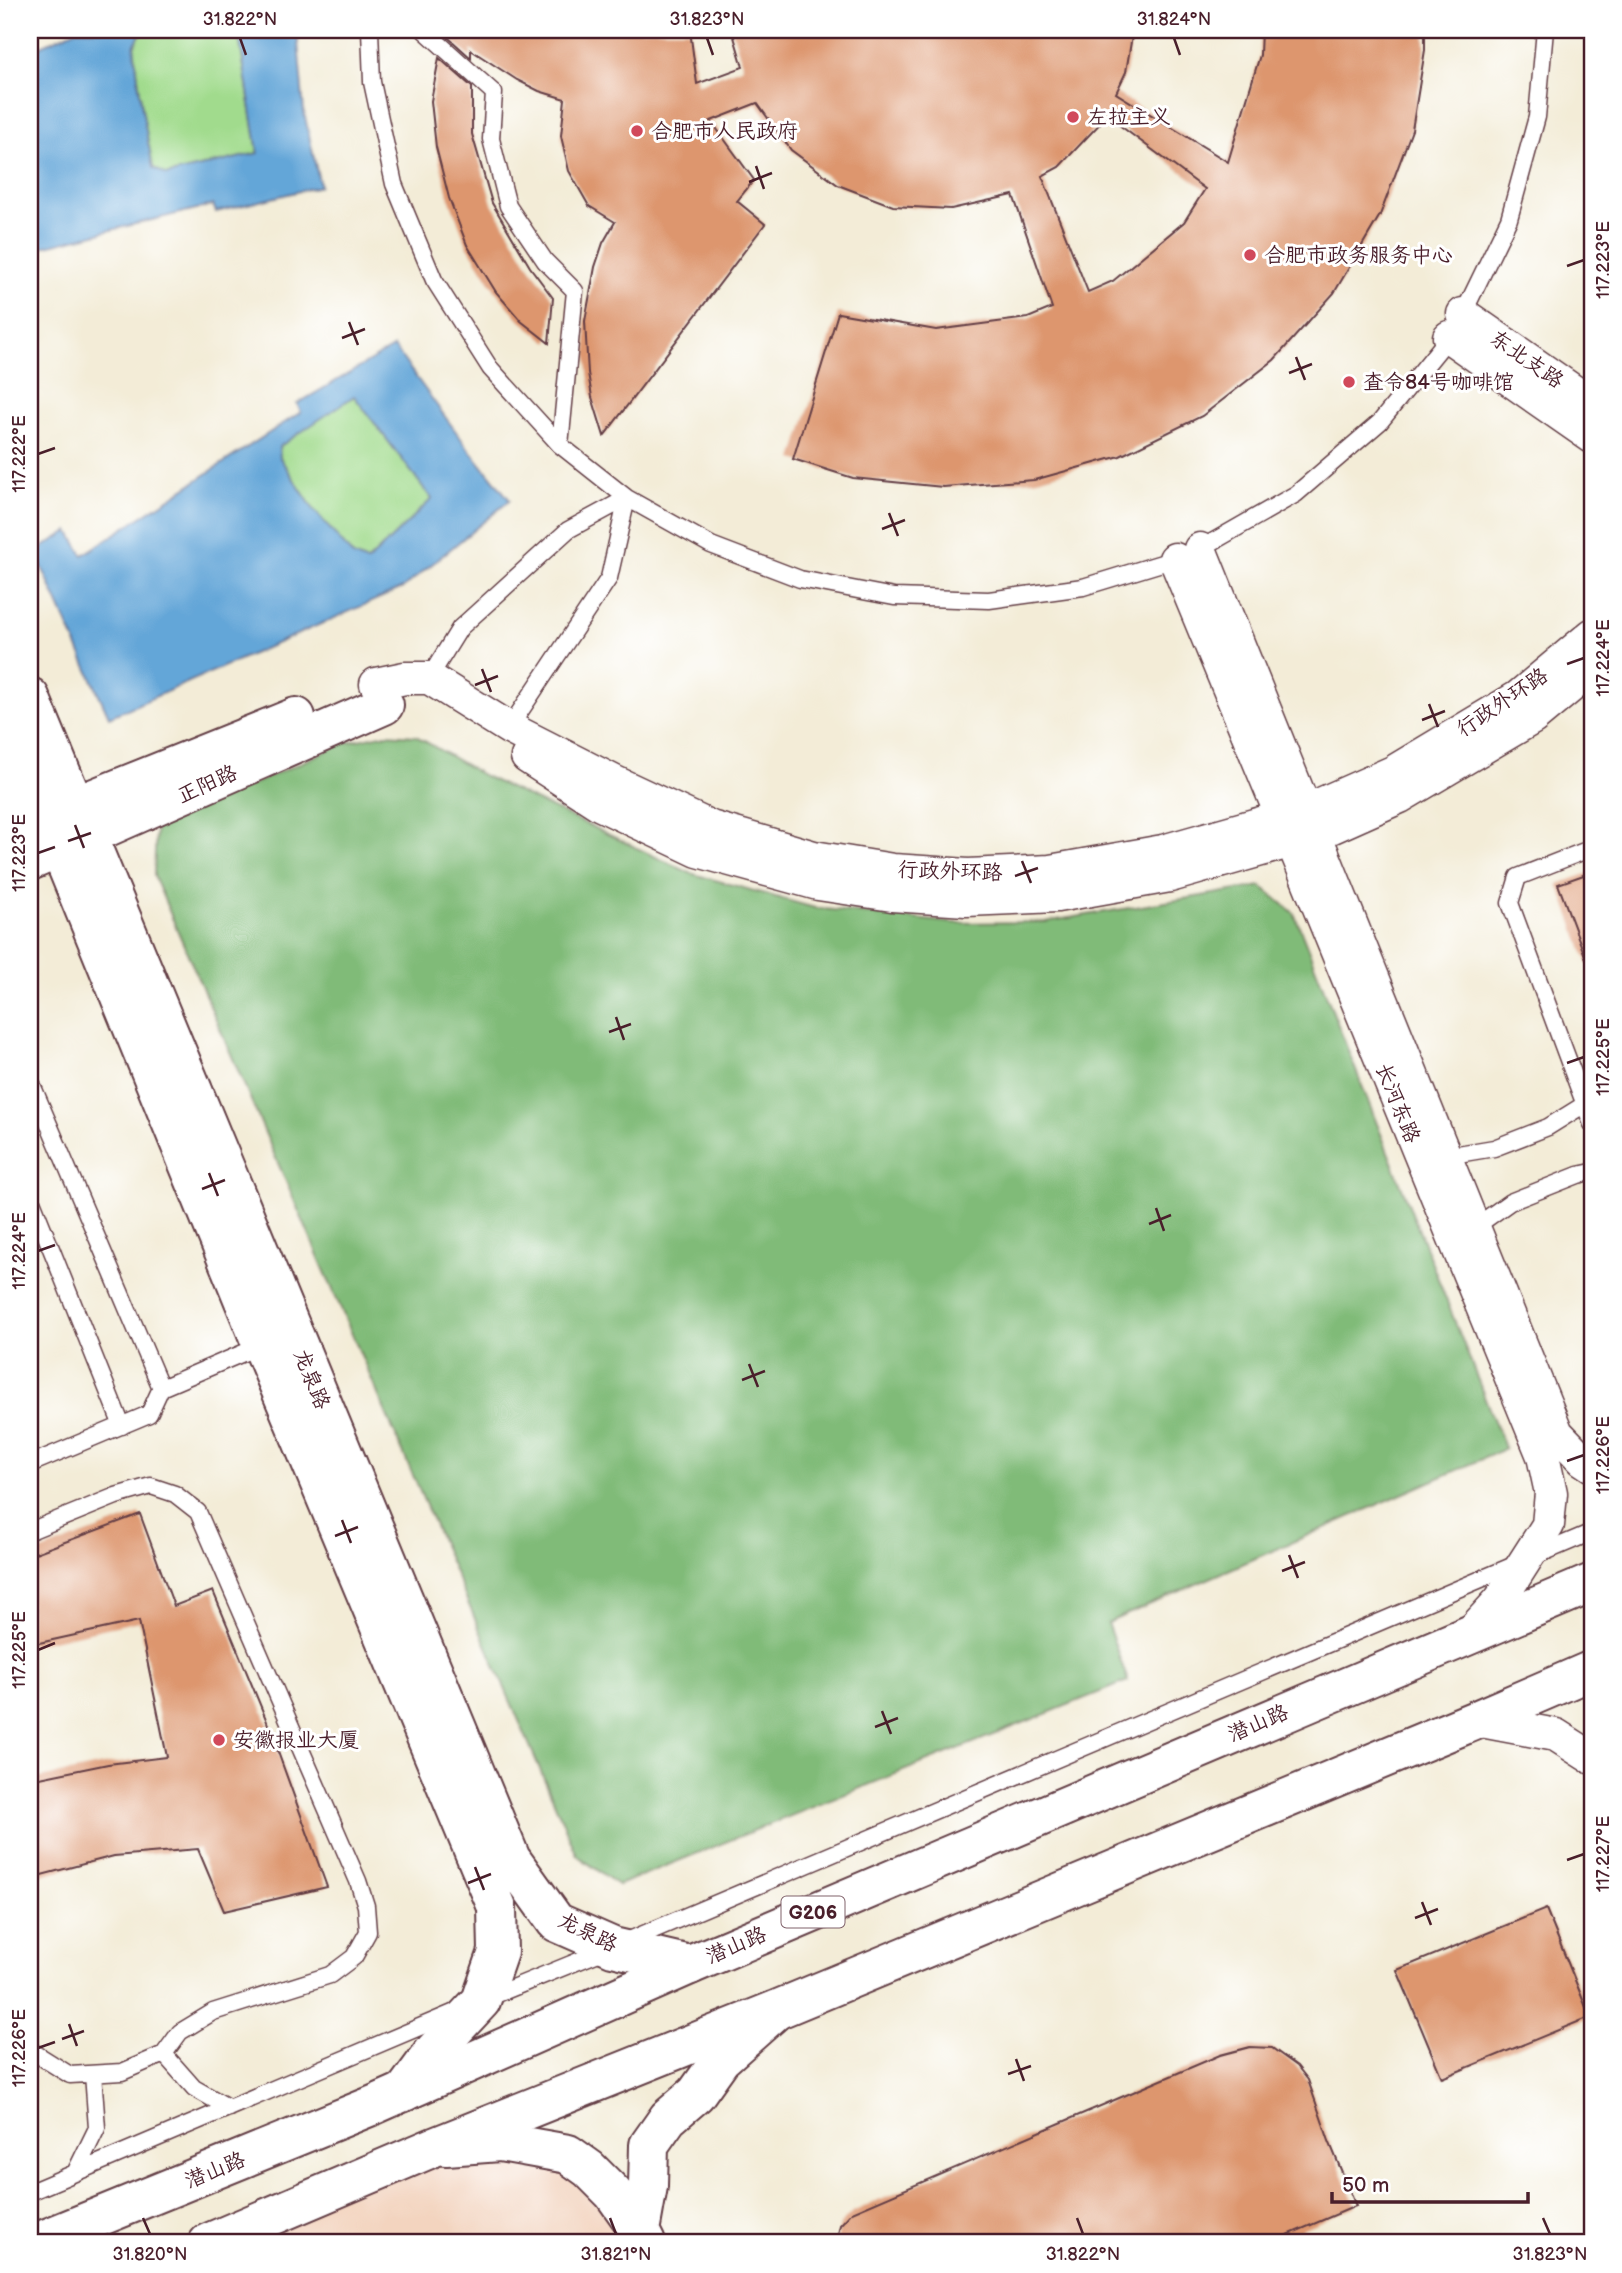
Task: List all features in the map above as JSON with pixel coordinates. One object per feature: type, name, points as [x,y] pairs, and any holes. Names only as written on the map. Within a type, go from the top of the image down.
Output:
[{"type":"main road","name":"正阳路","points":[[55,833],[380,695]]},
{"type":"main road","name":"龙泉路","points":[[30,697],[55,833]]},
{"type":"main road","name":"龙泉路","points":[[30,776],[277,1338],[511,1859],[556,1922],[612,1947],[690,1965]]},
{"type":"main road","name":"龙泉路","points":[[277,1338],[497,1907],[498,1952],[481,2001],[435,2050],[404,2092]]},
{"type":"main road","name":"潜山路","points":[[35,2243],[404,2092],[690,1965],[1592,1583]]},
{"type":"main road","points":[[208,2243],[1592,1670]]},
{"type":"main road","points":[[643,2237],[649,2145],[668,2118],[696,2094],[721,2059],[776,2010]]},
{"type":"main road","points":[[435,2147],[500,2142],[568,2154],[589,2169],[613,2193],[643,2237]]},
{"type":"street","name":"东北支路","points":[[1456,325],[1592,404]]},
{"type":"street","name":"东北支路","points":[[1456,325],[1592,437]]},
{"type":"street","name":"长河东路","points":[[1187,554],[1299,826],[1543,1457],[1551,1493],[1548,1525],[1500,1600],[1468,1634]]},
{"type":"street","name":"行政外环路","points":[[429,678],[509,728],[711,827],[814,857],[893,870],[968,875],[1050,871],[1299,826],[1518,697],[1592,635]]},
{"type":"street","name":"行政外环路","points":[[380,695],[429,700],[505,743],[601,805],[698,851],[818,884],[892,895],[966,900],[1057,896],[1170,876],[1299,826],[1400,797],[1532,718],[1592,669]]},
{"type":"street","points":[[380,695],[405,678],[429,678]]},
{"type":"street","name":"长河东路","points":[[1299,826],[1446,1156],[1557,1433],[1592,1466]]},
{"type":"street","points":[[1476,1720],[1556,1735],[1592,1758]]},
{"type":"lane","points":[[370,30],[372,82],[394,184],[434,280],[490,368],[560,445],[627,498],[710,545],[800,579],[894,597],[989,600],[1083,587],[1187,554],[1296,494],[1380,422],[1456,325],[1509,219],[1537,117],[1545,30]]},
{"type":"lane","points":[[425,30],[494,93],[491,139],[508,206],[545,261],[575,291],[560,445]]},
{"type":"lane","points":[[429,678],[460,628],[568,530],[627,498]]},
{"type":"lane","points":[[509,728],[609,578],[627,498]]},
{"type":"lane","points":[[1592,848],[1518,877],[1510,903],[1592,1124]]},
{"type":"lane","points":[[30,1080],[161,1388]]},
{"type":"lane","points":[[1446,1156],[1494,1148],[1548,1127],[1585,1104]]},
{"type":"lane","points":[[1475,1227],[1510,1202],[1592,1172]]},
{"type":"lane","points":[[30,1196],[122,1426]]},
{"type":"lane","points":[[30,1464],[149,1415],[161,1388],[277,1338]]},
{"type":"lane","points":[[30,1531],[116,1496],[151,1486],[175,1493],[198,1512],[353,1868],[366,1906],[368,1932],[354,1957],[330,1975],[213,2012],[180,2032],[164,2054],[122,2072],[70,2075],[30,2050]]},
{"type":"lane","points":[[30,2192],[1592,1532]]},
{"type":"lane","points":[[164,2054],[194,2088],[229,2108]]},
{"type":"lane","points":[[75,2172],[97,2128],[93,2074]]},
{"type":"shaded area","points":[[434,2147],[544,2151],[646,2243],[208,2243]]},
{"type":"green space","points":[[238,30],[258,153],[166,175],[153,168],[134,46],[142,31]]},
{"type":"green space","points":[[354,396],[432,499],[367,562],[353,556],[314,510],[280,458],[279,446]]},
{"type":"green space","points":[[386,734],[416,736],[484,776],[690,873],[815,908],[953,923],[1045,922],[1261,886],[1294,913],[1505,1449],[1107,1623],[1128,1681],[618,1885],[577,1855],[154,876],[156,828],[344,743]]},
{"type":"water","points":[[76,30],[177,30],[142,31],[134,46],[153,168],[167,175],[258,153],[238,30],[297,30],[304,112],[320,186],[216,212],[213,205],[30,250],[30,51]]},
{"type":"water","points":[[394,347],[510,500],[403,588],[109,717],[35,552],[69,531],[83,555],[301,412],[297,404]],"holes":[[[354,396],[432,499],[367,562],[353,556],[314,510],[280,458],[279,447]]]},
{"type":"building","name":"合肥市政务服务中心","points":[[440,30],[690,30],[697,84],[743,67],[732,30],[1133,30],[1126,72],[1116,93],[1228,162],[1260,55],[1261,30],[1425,30],[1425,50],[1412,130],[1380,215],[1334,293],[1274,360],[1202,416],[1120,456],[1034,480],[943,487],[853,478],[793,459],[838,313],[936,330],[1028,318],[1052,308],[1013,195],[951,209],[893,206],[838,185],[791,150],[757,103],[711,121],[754,180],[737,201],[765,224],[604,436],[588,373],[585,321],[595,267],[603,243],[615,222],[589,206],[569,171],[561,136],[565,99],[539,91],[517,80],[471,50],[471,58]],"holes":[[[1107,116],[1205,189],[1184,222],[1113,281],[1088,292],[1042,176],[1059,167]]]},
{"type":"building","points":[[439,58],[472,87],[472,134],[492,203],[530,267],[553,298],[549,343],[521,321],[496,292],[467,245],[449,198],[436,147],[431,101]]},
{"type":"building","points":[[1592,872],[1592,968],[1590,969],[1558,884]]},
{"type":"building","points":[[140,1514],[174,1606],[213,1591],[266,1719],[327,1887],[224,1911],[198,1849],[114,1856],[30,1878],[30,1780],[108,1764],[167,1757],[139,1621],[30,1645],[30,1555]]},
{"type":"building","points":[[1546,1909],[1590,2017],[1442,2078],[1397,1970]]},
{"type":"building","points":[[1250,2047],[1272,2048],[1297,2066],[1308,2080],[1356,2206],[1269,2243],[836,2243],[840,2225],[852,2212],[1220,2055]]},
{"type":"place","name":"左拉主义","points":[[1073,117]]},
{"type":"place","name":"合肥市人民政府","points":[[637,131]]},
{"type":"place","name":"合肥市政务服务中心","points":[[1250,255]]},
{"type":"place","name":"查令84号咖啡馆","points":[[1349,382]]},
{"type":"place","name":"安徽报业大厦","points":[[219,1740]]}]
